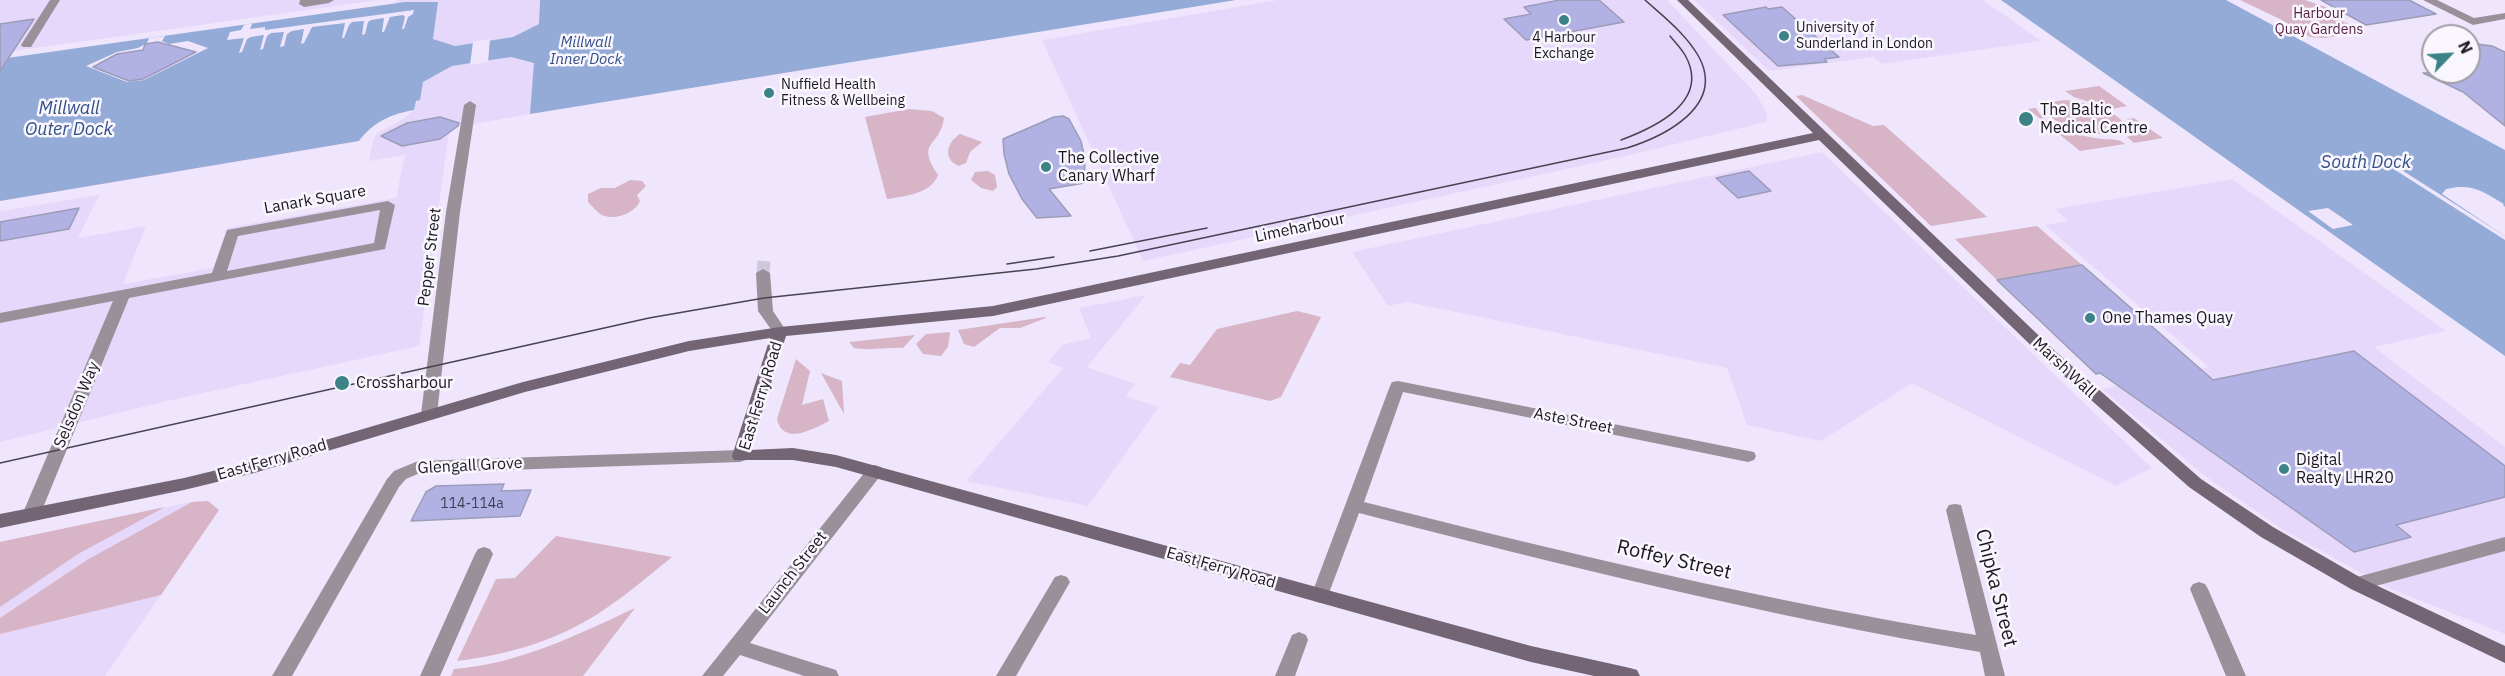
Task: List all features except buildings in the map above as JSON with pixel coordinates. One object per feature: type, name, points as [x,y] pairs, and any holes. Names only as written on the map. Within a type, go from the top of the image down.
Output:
[{"type":"street","points":[[27,45],[55,0]]},
{"type":"street","points":[[305,0],[304,4],[329,0]]},
{"type":"street","name":"Marsh Wall","points":[[1682,0],[2051,356],[2195,483],[2267,532],[2356,584],[2505,655]]},
{"type":"street","points":[[2428,0],[2473,22],[2505,16]]},
{"type":"street","name":"Pepper Street","points":[[429,414],[455,202],[470,105]]},
{"type":"street","name":"Limeharbour","points":[[780,332],[993,311],[1823,135]]},
{"type":"street","name":"Lanark Square","points":[[388,205],[380,246],[218,276],[232,233],[388,205]]},
{"type":"street","points":[[763,273],[763,308],[768,319],[780,332]]},
{"type":"street","points":[[0,318],[218,276]]},
{"type":"street","name":"Selsdon Way","points":[[31,515],[123,295]]},
{"type":"street","name":"East Ferry Road","points":[[0,521],[184,484],[254,467],[544,381],[678,348],[780,332],[740,456],[793,454],[836,461],[1531,654],[1630,676]]},
{"type":"street","name":"Aste Street","points":[[1354,506],[1398,386],[1748,456]]},
{"type":"street","name":"Glengall Grove","points":[[282,676],[393,483],[409,470],[418,467],[740,456]]},
{"type":"street","name":"Launch Street","points":[[712,676],[875,471]]},
{"type":"street","points":[[1320,596],[1354,506]]},
{"type":"street","name":"Roffey Street","points":[[1354,506],[1556,557],[1834,619],[1987,645]]},
{"type":"street","name":"Chipka Street","points":[[1955,510],[1995,676]]},
{"type":"street","points":[[2356,584],[2505,544]]},
{"type":"street","points":[[430,676],[484,554]]},
{"type":"street","points":[[1006,676],[1061,582]]},
{"type":"street","points":[[2199,589],[2236,676]]},
{"type":"street","points":[[1285,676],[1299,640]]},
{"type":"street","points":[[736,646],[830,676]]},
{"type":"shaded area","points":[[0,0],[379,0],[0,53]]},
{"type":"shaded area","points":[[396,0],[540,0],[539,24],[513,37],[455,46],[433,39],[438,2],[395,3]]},
{"type":"shaded area","points":[[1278,0],[1667,0],[1756,94],[1767,113],[1766,122],[1617,158],[1143,261],[1042,40]]},
{"type":"shaded area","points":[[1694,0],[1983,0],[2041,41],[1882,64],[1873,57],[1769,71]]},
{"type":"shaded area","points":[[511,57],[535,63],[530,114],[457,127],[449,133],[419,346],[167,401],[0,442],[0,211],[99,195],[78,238],[146,226],[123,284],[213,268],[227,228],[396,198],[405,155],[369,161],[377,133],[400,121],[414,110],[423,82],[452,66]]},
{"type":"shaded area","points":[[1822,152],[2152,468],[2116,486],[1912,383],[1821,441],[1747,425],[1727,368],[1407,302],[1388,306],[1352,252]]},
{"type":"shaded area","points":[[2232,179],[2446,331],[2374,347],[2505,447],[2505,634],[2386,587],[2282,529],[2205,476],[2102,389],[2209,367],[2045,225],[2068,221],[2055,209]]},
{"type":"shaded area","points":[[1146,295],[1087,367],[1135,384],[1126,396],[1159,407],[1088,506],[966,481],[1063,368],[1048,362],[1062,345],[1091,338],[1079,308]]},
{"type":"shaded area","points":[[208,501],[219,510],[105,676],[0,676],[0,542],[192,502]]},
{"type":"green space","name":"Harbour Quay Gardens","points":[[2240,0],[2305,0],[2331,9],[2342,21],[2365,31],[2325,38],[2310,37],[2280,19]]},
{"type":"green space","points":[[2099,86],[2127,106],[2112,109],[2074,97],[2065,91]]},
{"type":"green space","points":[[1802,95],[1873,126],[1884,125],[1987,217],[1931,226],[1796,96]]},
{"type":"green space","points":[[2066,100],[2104,109],[2123,122],[2125,130],[2106,134],[2081,131],[2057,121],[2044,108],[2051,102]]},
{"type":"green space","points":[[2036,108],[2048,122],[2065,131],[2117,140],[2125,144],[2080,151],[2028,109]]},
{"type":"green space","points":[[909,109],[932,111],[944,118],[942,128],[929,149],[931,164],[938,175],[935,181],[924,190],[887,199],[865,117]]},
{"type":"green space","points":[[2134,118],[2163,138],[2134,143],[2127,137],[2132,135],[2136,127],[2127,119]]},
{"type":"green space","points":[[960,134],[982,142],[970,152],[966,163],[959,166],[950,159],[948,150],[952,141]]},
{"type":"green space","points":[[988,171],[995,175],[997,187],[993,191],[981,188],[971,180],[975,172]]},
{"type":"green space","points":[[630,180],[642,181],[646,186],[637,195],[640,201],[634,209],[624,215],[607,217],[600,214],[588,202],[588,194],[601,188],[615,188]]},
{"type":"green space","points":[[2037,226],[2082,265],[1997,280],[1955,239]]},
{"type":"green space","points":[[1297,311],[1321,317],[1281,397],[1270,401],[1170,377],[1180,363],[1190,365],[1217,329]]},
{"type":"green space","points":[[1045,317],[1020,328],[1000,328],[974,347],[964,344],[958,330]]},
{"type":"green space","points":[[950,332],[948,347],[941,356],[923,354],[916,344],[926,334]]},
{"type":"green space","points":[[915,335],[903,348],[860,349],[854,348],[849,342]]},
{"type":"green space","points":[[796,359],[810,371],[802,405],[823,399],[829,421],[808,431],[792,434],[780,427],[777,419]]},
{"type":"green space","points":[[821,373],[842,381],[844,414]]},
{"type":"green space","points":[[208,501],[219,510],[161,595],[0,634],[0,618],[87,560],[192,502]]},
{"type":"green space","points":[[165,507],[78,554],[0,607],[0,542]]},
{"type":"green space","points":[[556,536],[672,557],[610,606],[569,630],[514,650],[457,661],[496,579],[515,578]]},
{"type":"green space","points":[[635,608],[583,676],[451,676],[454,669],[502,661],[547,647]]},
{"type":"water","points":[[540,0],[1236,0],[530,114],[534,63],[511,57],[452,66],[423,82],[420,100],[416,101],[414,110],[383,120],[364,134],[359,141],[0,201],[0,59],[405,2],[438,2],[433,39],[455,46],[513,37],[539,24]]},
{"type":"water","name":"South Dock","points":[[2001,0],[2226,0],[2505,150],[2505,207],[2504,204],[2476,189],[2455,187],[2446,189],[2442,194],[2505,236],[2505,356]]},
{"type":"pier","points":[[414,10],[413,14],[408,17],[404,29],[402,29],[405,17],[403,15],[390,17],[384,32],[382,32],[384,18],[368,22],[365,34],[362,35],[364,21],[352,22],[344,38],[342,38],[345,23],[312,27],[304,43],[301,44],[304,29],[287,34],[284,46],[280,47],[284,32],[271,33],[267,36],[263,49],[260,50],[264,35],[251,37],[247,39],[242,52],[239,53],[244,38],[227,40],[230,32],[241,30],[244,25],[248,24],[252,24],[250,29],[265,27],[265,30]]},
{"type":"pier","points":[[165,36],[162,41],[169,44],[188,41],[208,48],[144,80],[127,82],[86,66],[117,52],[138,48],[147,43],[149,38]]},
{"type":"pier","points":[[490,39],[488,62],[470,65],[473,42]]},
{"type":"pier","points":[[2397,167],[2505,236],[2505,240],[2392,168]]},
{"type":"pier","points":[[2328,208],[2353,225],[2333,229],[2308,211]]},
{"type":"tunnel","points":[[763,273],[764,261]]},
{"type":"tram line","points":[[0,463],[649,318],[764,298],[1036,269],[1118,256],[1627,148],[1658,136],[1673,127],[1698,104],[1704,90],[1705,74],[1694,49],[1674,26],[1645,0]]},
{"type":"tram line","points":[[1621,140],[1663,120],[1685,99],[1691,86],[1691,71],[1685,55],[1670,36]]},
{"type":"tram line","points":[[1090,251],[1207,228]]},
{"type":"tram line","points":[[1007,264],[1054,257]]},
{"type":"place","name":"4 Harbour Exchange","points":[[1564,20]]},
{"type":"place","name":"University of Sunderland in London","points":[[1784,36]]},
{"type":"place","name":"Nuffield Health Fitness & Wellbeing","points":[[769,93]]},
{"type":"place","name":"The Baltic Medical Centre","points":[[2026,119]]},
{"type":"place","name":"The Collective Canary Wharf","points":[[1046,167]]},
{"type":"place","name":"One Thames Quay","points":[[2090,318]]},
{"type":"place","name":"Crossharbour","points":[[342,383]]},
{"type":"place","name":"Digital Realty LHR20","points":[[2284,469]]},
{"type":"water label","name":"Millwall Inner Dock","points":[[586,52]]},
{"type":"water label","name":"Millwall Outer Dock","points":[[69,119]]}]
